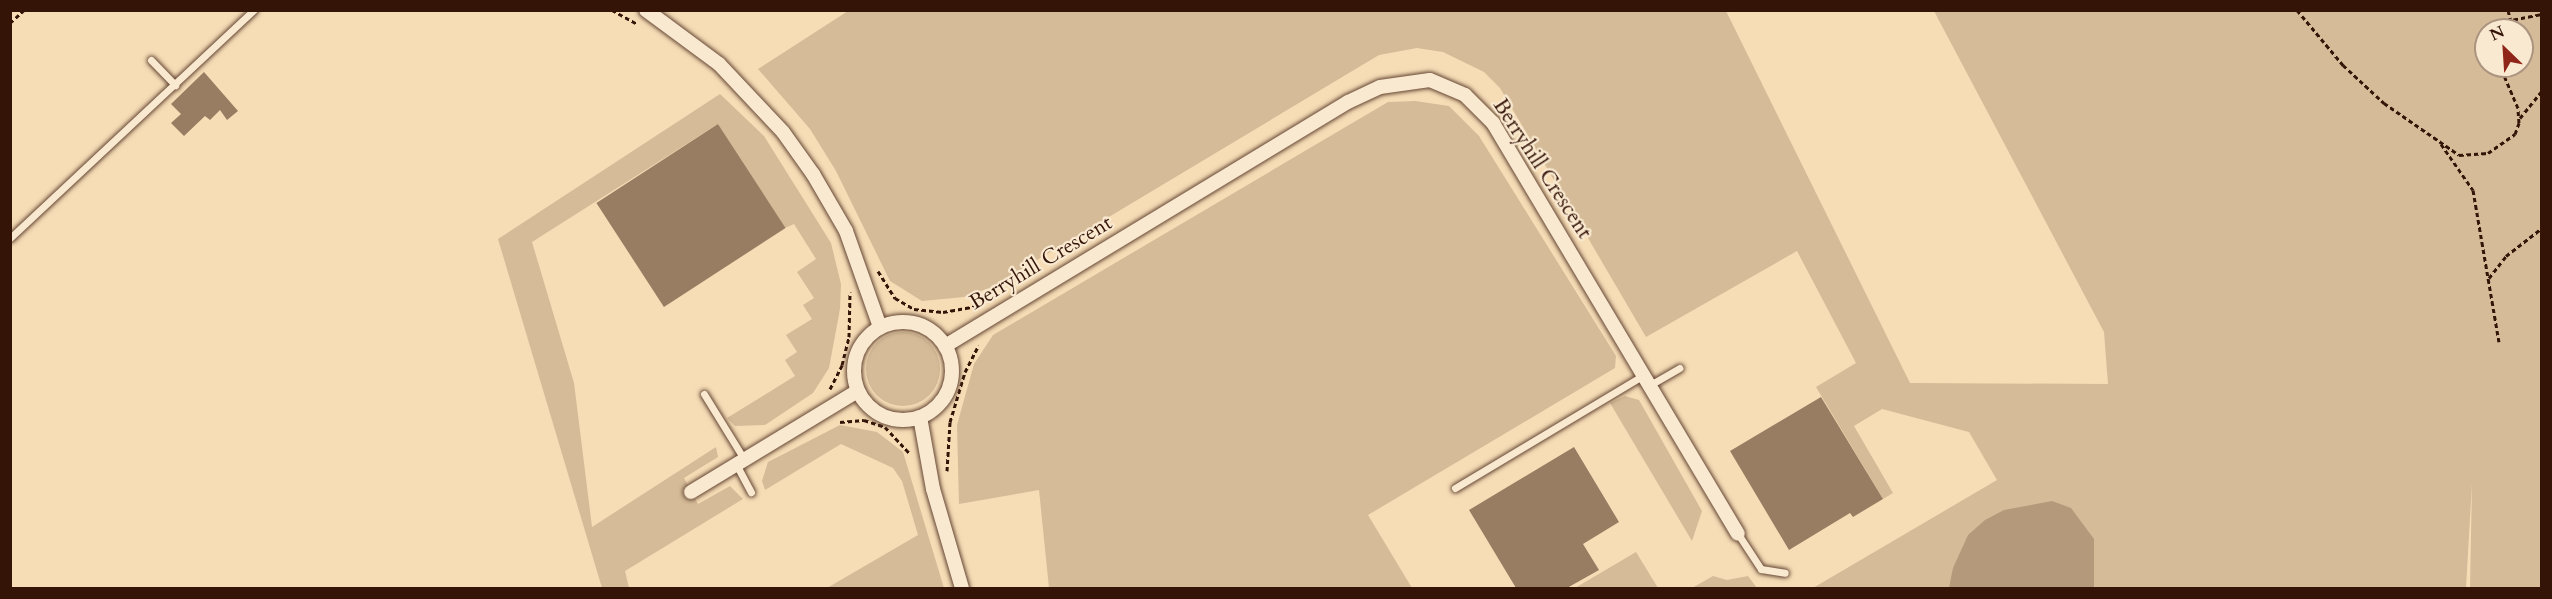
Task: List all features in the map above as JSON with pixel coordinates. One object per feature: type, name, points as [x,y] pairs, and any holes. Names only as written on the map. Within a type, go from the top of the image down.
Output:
[{"type":"street","points":[[646,10],[719,64],[783,132],[813,174],[846,231],[880,327]]},
{"type":"street","name":"Berryhill Crescent","points":[[945,346],[1348,102],[1380,87],[1430,80],[1465,94],[1493,123],[1738,534]]},
{"type":"street","points":[[909,322],[936,334],[945,346],[951,379],[935,408],[920,417],[891,418],[878,413],[858,391],[854,369],[859,348],[880,327],[909,322]]},
{"type":"street","points":[[691,492],[858,391]]},
{"type":"street","points":[[920,417],[933,489],[962,588]]},
{"type":"lane","points":[[10,238],[254,10]]},
{"type":"lane","points":[[151,60],[175,85]]},
{"type":"lane","points":[[1455,488],[1647,380],[1680,368]]},
{"type":"lane","points":[[704,394],[740,461],[752,492]]},
{"type":"lane","points":[[1738,534],[1761,569],[1785,573]]},
{"type":"path","points":[[10,23],[24,10]]},
{"type":"path","points":[[612,10],[646,30]]},
{"type":"path","points":[[2297,10],[2343,65],[2384,103],[2459,155],[2488,153],[2515,134],[2519,120],[2518,108],[2505,78]]},
{"type":"path","points":[[2524,18],[2541,14]]},
{"type":"path","points":[[2519,120],[2541,91]]},
{"type":"path","points":[[2440,143],[2473,190],[2499,342]]},
{"type":"path","points":[[2489,278],[2506,256],[2541,228]]},
{"type":"path","points":[[876,266],[895,298],[914,309],[960,311],[996,296],[1004,310]]},
{"type":"path","points":[[822,397],[843,365],[851,314],[849,283]]},
{"type":"path","points":[[948,474],[950,422],[971,357],[982,342]]},
{"type":"path","points":[[833,424],[864,420],[885,427],[902,442],[912,460]]},
{"type":"shaded area","points":[[848,11],[1726,11],[1910,383],[2108,384],[2104,332],[1934,11],[2541,11],[2541,588],[2470,588],[2472,483],[2466,588],[1813,588],[1997,480],[1969,432],[1882,409],[1854,426],[1893,493],[1883,499],[1816,387],[1856,363],[1797,251],[1646,337],[1500,88],[1484,72],[1443,52],[1417,48],[1379,55],[992,287],[964,297],[922,301],[890,281],[836,171],[810,129],[758,69]]},
{"type":"shaded area","points":[[720,94],[764,136],[831,243],[841,284],[840,309],[829,368],[813,393],[765,425],[735,426],[727,418],[795,376],[785,360],[797,352],[786,335],[812,319],[803,305],[814,298],[797,272],[816,259],[794,224],[785,228],[718,124],[532,242],[574,383],[592,527],[716,447],[718,457],[684,478],[698,504],[730,486],[743,499],[625,571],[629,588],[602,588],[498,239]]},
{"type":"shaded area","points":[[1415,101],[1449,106],[1479,136],[1616,356],[1615,368],[1368,515],[1412,588],[1049,588],[1039,490],[959,504],[957,425],[974,364],[993,335],[1388,102]]},
{"type":"shaded area","points":[[903,332],[917,335],[929,343],[937,355],[940,369],[937,383],[929,395],[917,403],[903,406],[889,403],[877,395],[869,383],[866,369],[869,355],[877,343],[889,335]]},
{"type":"shaded area","points":[[1625,396],[1639,400],[1702,511],[1692,541],[1610,403]]},
{"type":"shaded area","points":[[840,425],[877,432],[903,452],[944,588],[827,588],[918,535],[902,481],[893,468],[841,444],[765,490],[762,481],[768,462]]},
{"type":"shaded area","points":[[2052,501],[2071,508],[2094,539],[2094,588],[1949,588],[1953,568],[1968,535],[1985,520],[2004,510]]},
{"type":"shaded area","points":[[1636,552],[1658,588],[1575,588]]},
{"type":"shaded area","points":[[1713,576],[1727,580],[1748,576],[1757,588],[1692,588]]},
{"type":"building","points":[[204,72],[238,111],[227,120],[220,110],[210,120],[205,116],[184,136],[171,123],[181,114],[171,104]]},
{"type":"building","points":[[718,124],[786,228],[664,307],[596,203]]},
{"type":"building","points":[[1821,397],[1883,499],[1853,517],[1850,513],[1789,550],[1730,451]]},
{"type":"building","points":[[1574,447],[1619,522],[1583,544],[1599,570],[1567,588],[1516,588],[1469,510]]}]
